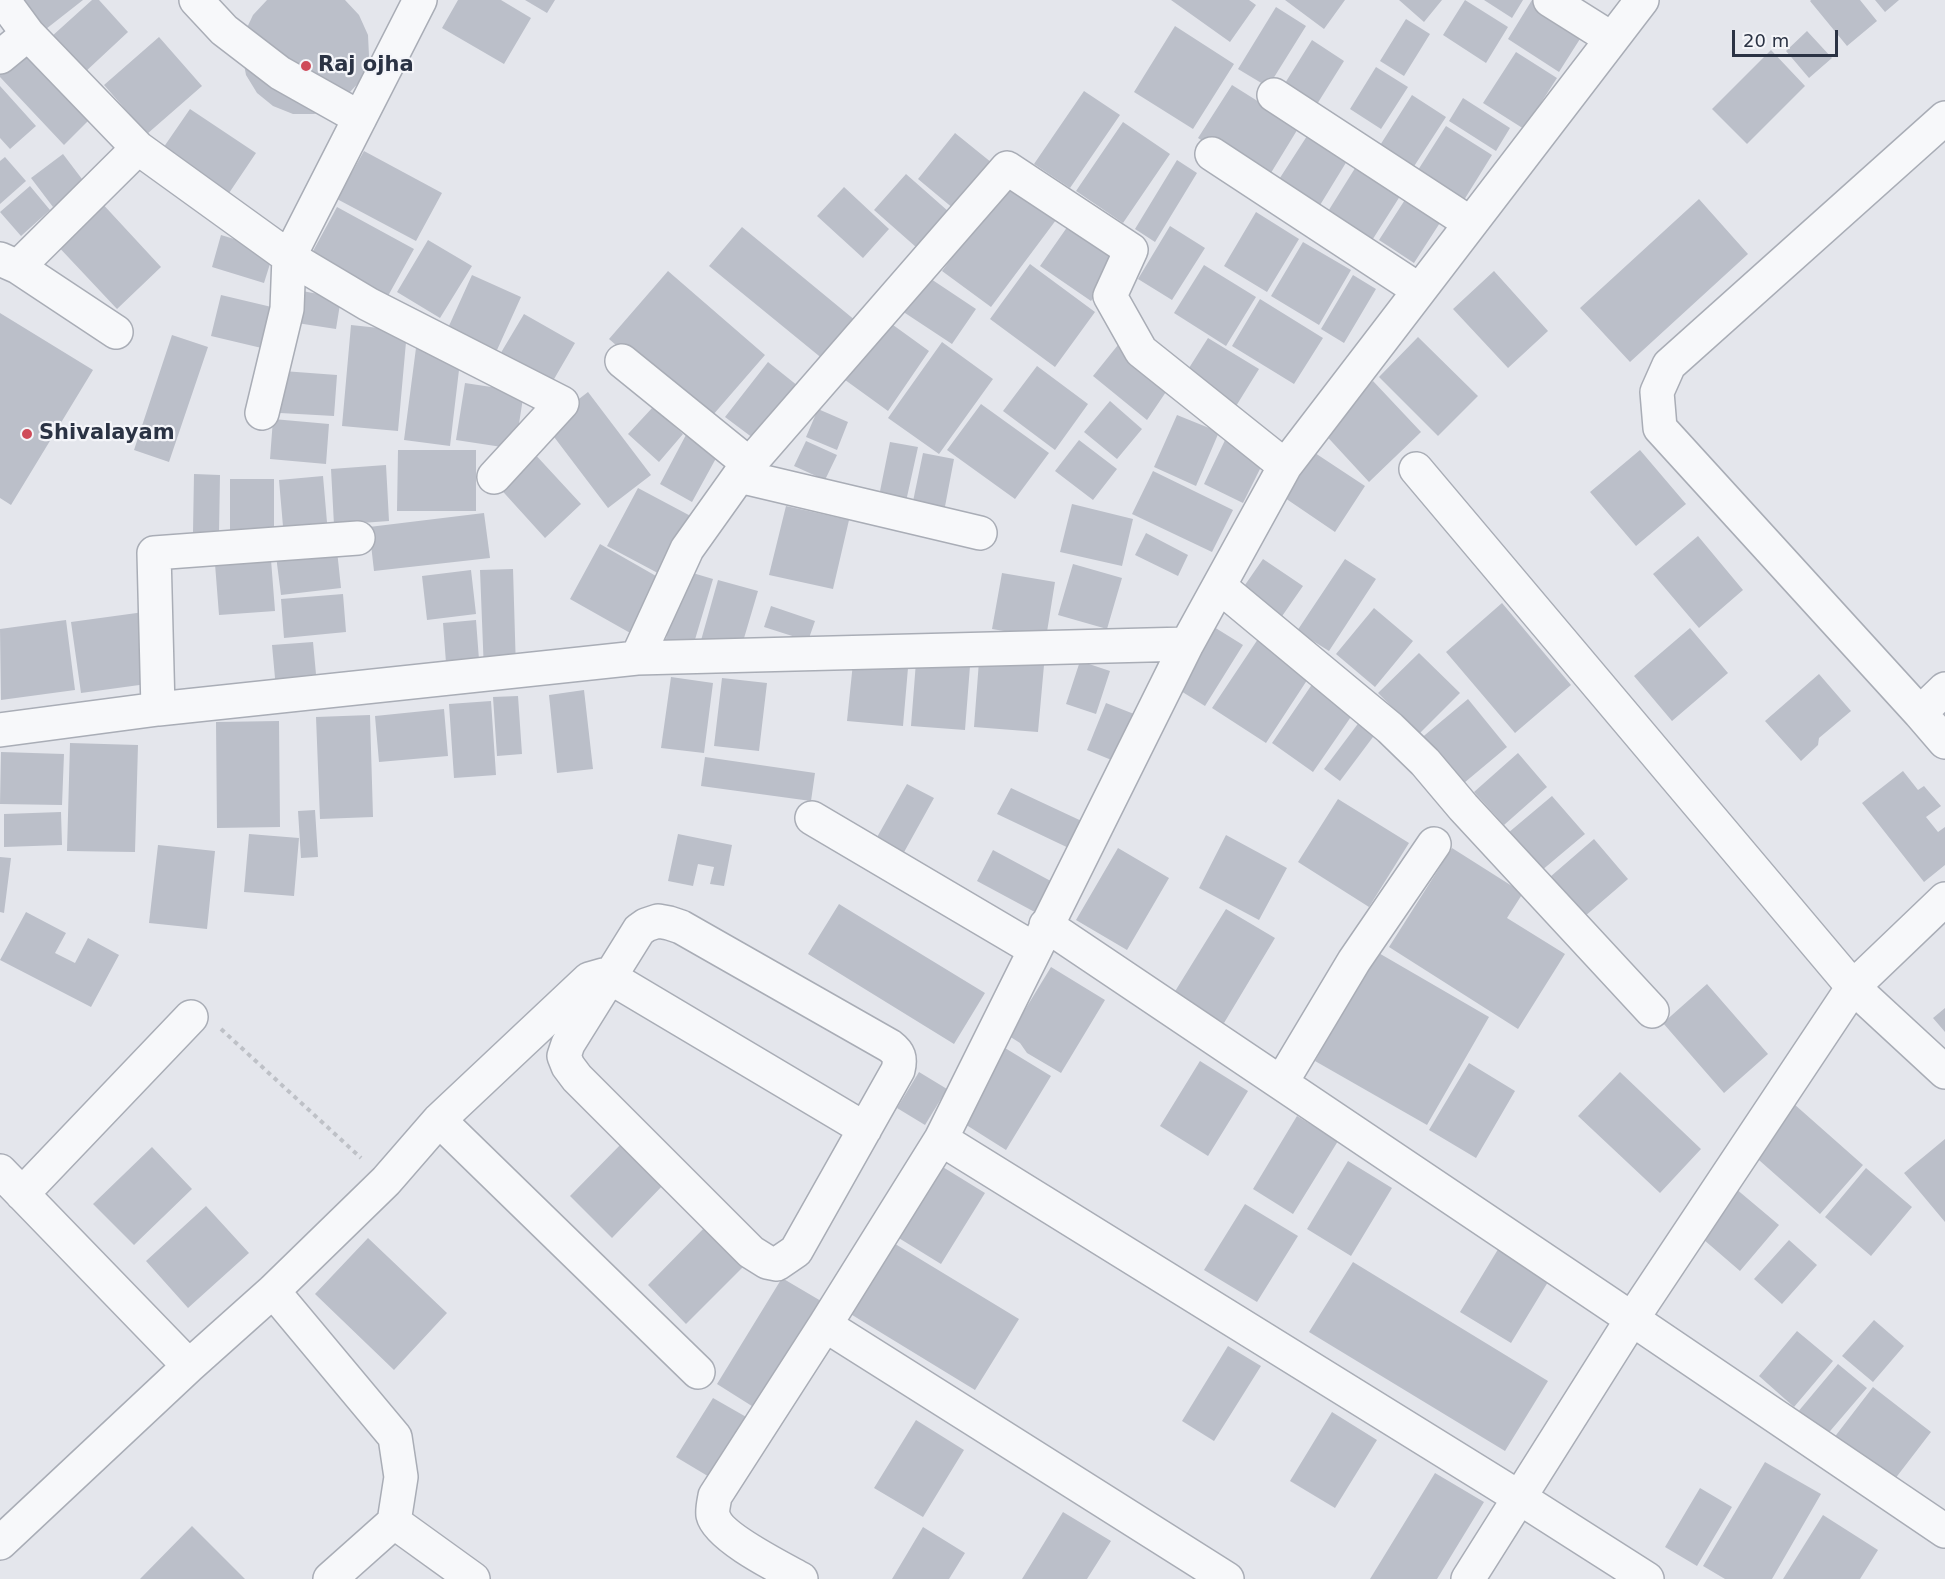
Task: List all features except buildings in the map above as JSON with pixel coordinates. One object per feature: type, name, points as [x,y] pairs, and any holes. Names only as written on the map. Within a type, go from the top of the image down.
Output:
[{"type":"street","points":[[3,0],[28,34],[138,148],[289,257],[368,304],[562,403],[494,477]]},
{"type":"street","points":[[196,0],[224,30],[280,73],[360,118]]},
{"type":"street","points":[[262,413],[287,309],[289,257],[420,0]]},
{"type":"street","points":[[1550,0],[1612,39]]},
{"type":"street","points":[[801,1579],[734,1540],[721,1529],[713,1515],[715,1496],[941,1139],[1187,644],[1285,466],[1642,0]]},
{"type":"street","points":[[0,57],[28,34]]},
{"type":"street","points":[[1274,95],[1470,223]]},
{"type":"street","points":[[1945,118],[1669,365],[1657,392],[1660,428],[1945,742]]},
{"type":"street","points":[[116,332],[9,263],[138,148]]},
{"type":"street","points":[[1212,154],[1419,290]]},
{"type":"street","points":[[637,658],[687,549],[744,470],[1007,168],[1131,250],[1110,296],[1142,351],[1285,466]]},
{"type":"street","points":[[622,362],[744,470],[980,533]]},
{"type":"street","points":[[1416,469],[1853,987],[1945,1072]]},
{"type":"street","points":[[158,709],[153,553],[358,538]]},
{"type":"street","points":[[1219,586],[1404,741],[1652,1011]]},
{"type":"street","points":[[0,729],[158,709],[637,658],[1187,644]]},
{"type":"street","points":[[1920,713],[1945,689]]},
{"type":"street","points":[[812,818],[1040,937],[1281,1083],[1945,1531]]},
{"type":"street","points":[[1281,1083],[1354,961],[1434,844]]},
{"type":"street","points":[[1468,1579],[1632,1318],[1853,987],[1945,899]]},
{"type":"street","points":[[658,921],[669,923],[681,927],[897,1052],[900,1060],[898,1070],[865,1128],[796,1251],[777,1264],[767,1262],[751,1252],[577,1078],[564,1056],[568,1044],[639,930],[658,921]]},
{"type":"street","points":[[5,1529],[273,1291],[386,1181],[439,1120],[589,979],[603,975],[610,978],[865,1128]]},
{"type":"street","points":[[189,1366],[11,1182],[202,1020]]},
{"type":"street","points":[[439,1120],[698,1372]]},
{"type":"street","points":[[941,1139],[1647,1579]]},
{"type":"street","points":[[273,1291],[395,1437],[401,1477],[394,1522],[330,1579]]},
{"type":"street","points":[[825,1325],[1227,1579]]},
{"type":"street","points":[[394,1522],[473,1579]]},
{"type":"path","points":[[202,1020],[386,1181]]},
{"type":"place","name":"Raj ojha","points":[[306,66]]},
{"type":"place","name":"Shivalayam","points":[[27,434]]}]
